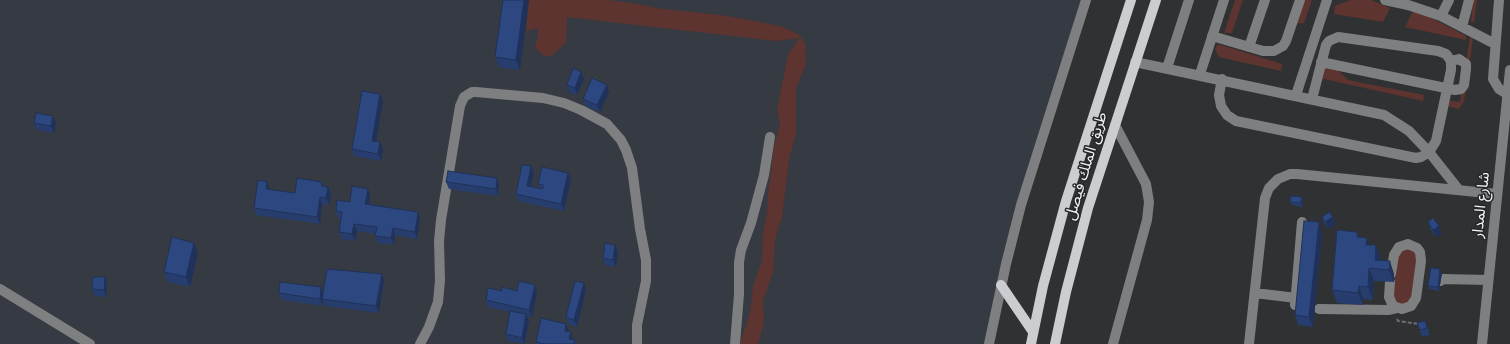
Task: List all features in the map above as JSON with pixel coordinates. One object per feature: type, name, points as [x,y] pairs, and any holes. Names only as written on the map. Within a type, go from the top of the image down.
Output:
[{"type":"main road","name":"طريق الملك فيصل","points":[[1031,344],[1043,286],[1066,201],[1131,0]]},
{"type":"main road","name":"طريق الملك فيصل","points":[[1055,344],[1081,236],[1115,125],[1156,0]]},
{"type":"main road","points":[[1001,285],[1033,332]]},
{"type":"street","points":[[989,344],[1001,285],[1021,205],[1086,0]]},
{"type":"street","points":[[1167,68],[1189,0]]},
{"type":"street","points":[[1200,74],[1224,0]]},
{"type":"street","points":[[1249,47],[1265,0]]},
{"type":"street","points":[[1212,36],[1268,52],[1274,51],[1283,46],[1286,41],[1300,0]]},
{"type":"street","points":[[1296,95],[1327,0]]},
{"type":"street","points":[[1385,0],[1408,5],[1441,16],[1495,44]]},
{"type":"street","points":[[1441,16],[1449,0]]},
{"type":"street","points":[[1462,26],[1469,0]]},
{"type":"street","points":[[1499,0],[1493,79],[1496,86],[1509,94]]},
{"type":"street","points":[[1222,79],[1219,95],[1221,106],[1227,115],[1236,121],[1407,157],[1421,157],[1429,152],[1438,134],[1448,88],[1451,61],[1446,54],[1438,51],[1338,37],[1326,44],[1312,99]]},
{"type":"street","points":[[1321,62],[1448,88],[1461,89],[1465,82],[1466,68],[1464,62],[1457,59],[1451,61]]},
{"type":"street","points":[[1136,62],[1200,74],[1384,115],[1405,128],[1429,152],[1459,190]]},
{"type":"street","name":"شارع المدار","points":[[1482,344],[1509,94],[1510,70]]},
{"type":"street","points":[[420,344],[429,327],[438,302],[440,280],[439,241],[441,220],[460,106],[464,97],[472,92],[543,98],[564,103],[607,124],[621,140],[632,168],[640,229],[646,260],[646,281],[637,325],[637,344]]},
{"type":"street","points":[[1113,344],[1147,220],[1149,202],[1146,184],[1115,125]]},
{"type":"street","points":[[735,344],[739,294],[739,262],[741,250],[754,214],[764,175],[770,137]]},
{"type":"street","points":[[1249,344],[1265,198],[1269,188],[1278,178],[1290,174],[1297,174],[1497,194]]},
{"type":"street","points":[[1255,293],[1295,301],[1302,222]]},
{"type":"street","points":[[1319,309],[1388,310],[1407,308],[1414,302],[1422,261],[1420,252],[1408,244],[1403,245],[1396,251],[1390,278],[1390,302],[1397,308]]},
{"type":"street","points":[[1419,277],[1437,279],[1488,280]]},
{"type":"street","points":[[0,289],[90,344]]},
{"type":"shaded area","points":[[0,0],[1090,0],[1003,271],[986,344],[0,344]]},
{"type":"shaded area","points":[[529,0],[609,0],[656,8],[728,16],[780,26],[798,34],[805,43],[806,64],[796,88],[796,133],[789,160],[782,217],[775,240],[773,272],[763,301],[764,323],[758,344],[740,344],[750,313],[753,286],[762,260],[763,232],[767,214],[773,151],[780,124],[777,110],[788,55],[799,38],[776,41],[567,17],[566,43],[551,56],[544,56],[535,48],[538,28],[526,31]]},
{"type":"shaded area","points":[[1235,0],[1243,0],[1232,33],[1224,33]]},
{"type":"shaded area","points":[[1302,0],[1312,0],[1304,23],[1294,24]]},
{"type":"shaded area","points":[[1350,0],[1371,0],[1390,8],[1383,22],[1334,14],[1335,6]]},
{"type":"shaded area","points":[[1473,0],[1477,0],[1474,23],[1471,22]]},
{"type":"shaded area","points":[[1414,9],[1466,36],[1466,40],[1405,27]]},
{"type":"shaded area","points":[[1470,37],[1473,38],[1464,101],[1459,109],[1442,105],[1442,100],[1460,102]]},
{"type":"shaded area","points":[[1218,44],[1282,64],[1281,71],[1219,57],[1215,49]]},
{"type":"shaded area","points":[[1316,68],[1337,69],[1348,80],[1424,95],[1423,101],[1315,77]]},
{"type":"shaded area","points":[[1408,249],[1414,252],[1417,257],[1411,297],[1408,302],[1402,305],[1396,302],[1393,297],[1398,257],[1402,251]]},
{"type":"building","points":[[503,0],[524,0],[516,60],[495,57]]},
{"type":"building","points":[[573,68],[581,72],[575,88],[567,85]]},
{"type":"building","points":[[592,78],[607,85],[597,105],[583,99]]},
{"type":"building","points":[[362,91],[380,94],[372,141],[380,142],[378,154],[352,149]]},
{"type":"building","points":[[36,113],[53,116],[51,126],[34,123]]},
{"type":"building","points":[[522,165],[531,166],[527,186],[543,189],[543,185],[538,184],[542,167],[568,173],[561,204],[516,194]]},
{"type":"building","points":[[448,171],[497,178],[496,189],[446,182]]},
{"type":"building","points":[[297,178],[322,182],[322,186],[328,187],[326,198],[320,197],[317,217],[254,208],[258,180],[267,182],[266,189],[295,193]]},
{"type":"building","points":[[352,186],[368,189],[365,204],[418,212],[415,232],[393,228],[391,238],[375,236],[377,227],[354,224],[352,234],[339,232],[342,212],[336,211],[337,200],[350,202]]},
{"type":"building","points":[[1291,196],[1302,197],[1301,203],[1290,202]]},
{"type":"building","points":[[1329,212],[1333,217],[1325,222],[1322,217]]},
{"type":"building","points":[[1433,218],[1439,226],[1433,230],[1428,222]]},
{"type":"building","points":[[1304,221],[1319,222],[1309,317],[1295,315]]},
{"type":"building","points":[[1337,230],[1357,232],[1357,237],[1367,238],[1366,245],[1376,245],[1375,260],[1390,261],[1389,270],[1369,268],[1368,287],[1359,286],[1358,293],[1332,290]]},
{"type":"building","points":[[172,237],[194,243],[186,277],[164,272]]},
{"type":"building","points":[[605,243],[615,245],[613,260],[603,258]]},
{"type":"building","points":[[1431,268],[1440,269],[1438,287],[1428,286]]},
{"type":"building","points":[[327,269],[382,274],[376,306],[322,299]]},
{"type":"building","points":[[93,277],[105,277],[104,290],[92,289]]},
{"type":"building","points":[[519,281],[535,285],[529,310],[486,300],[488,288],[502,291],[502,287],[517,291]]},
{"type":"building","points":[[575,281],[584,283],[574,320],[566,317]]},
{"type":"building","points":[[280,282],[321,287],[320,299],[279,293]]},
{"type":"building","points":[[510,311],[526,314],[522,338],[506,334]]},
{"type":"building","points":[[541,318],[566,324],[565,331],[571,332],[569,339],[575,340],[574,344],[545,344],[536,342]]},
{"type":"building","points":[[1425,321],[1427,328],[1420,330],[1417,323]]}]
